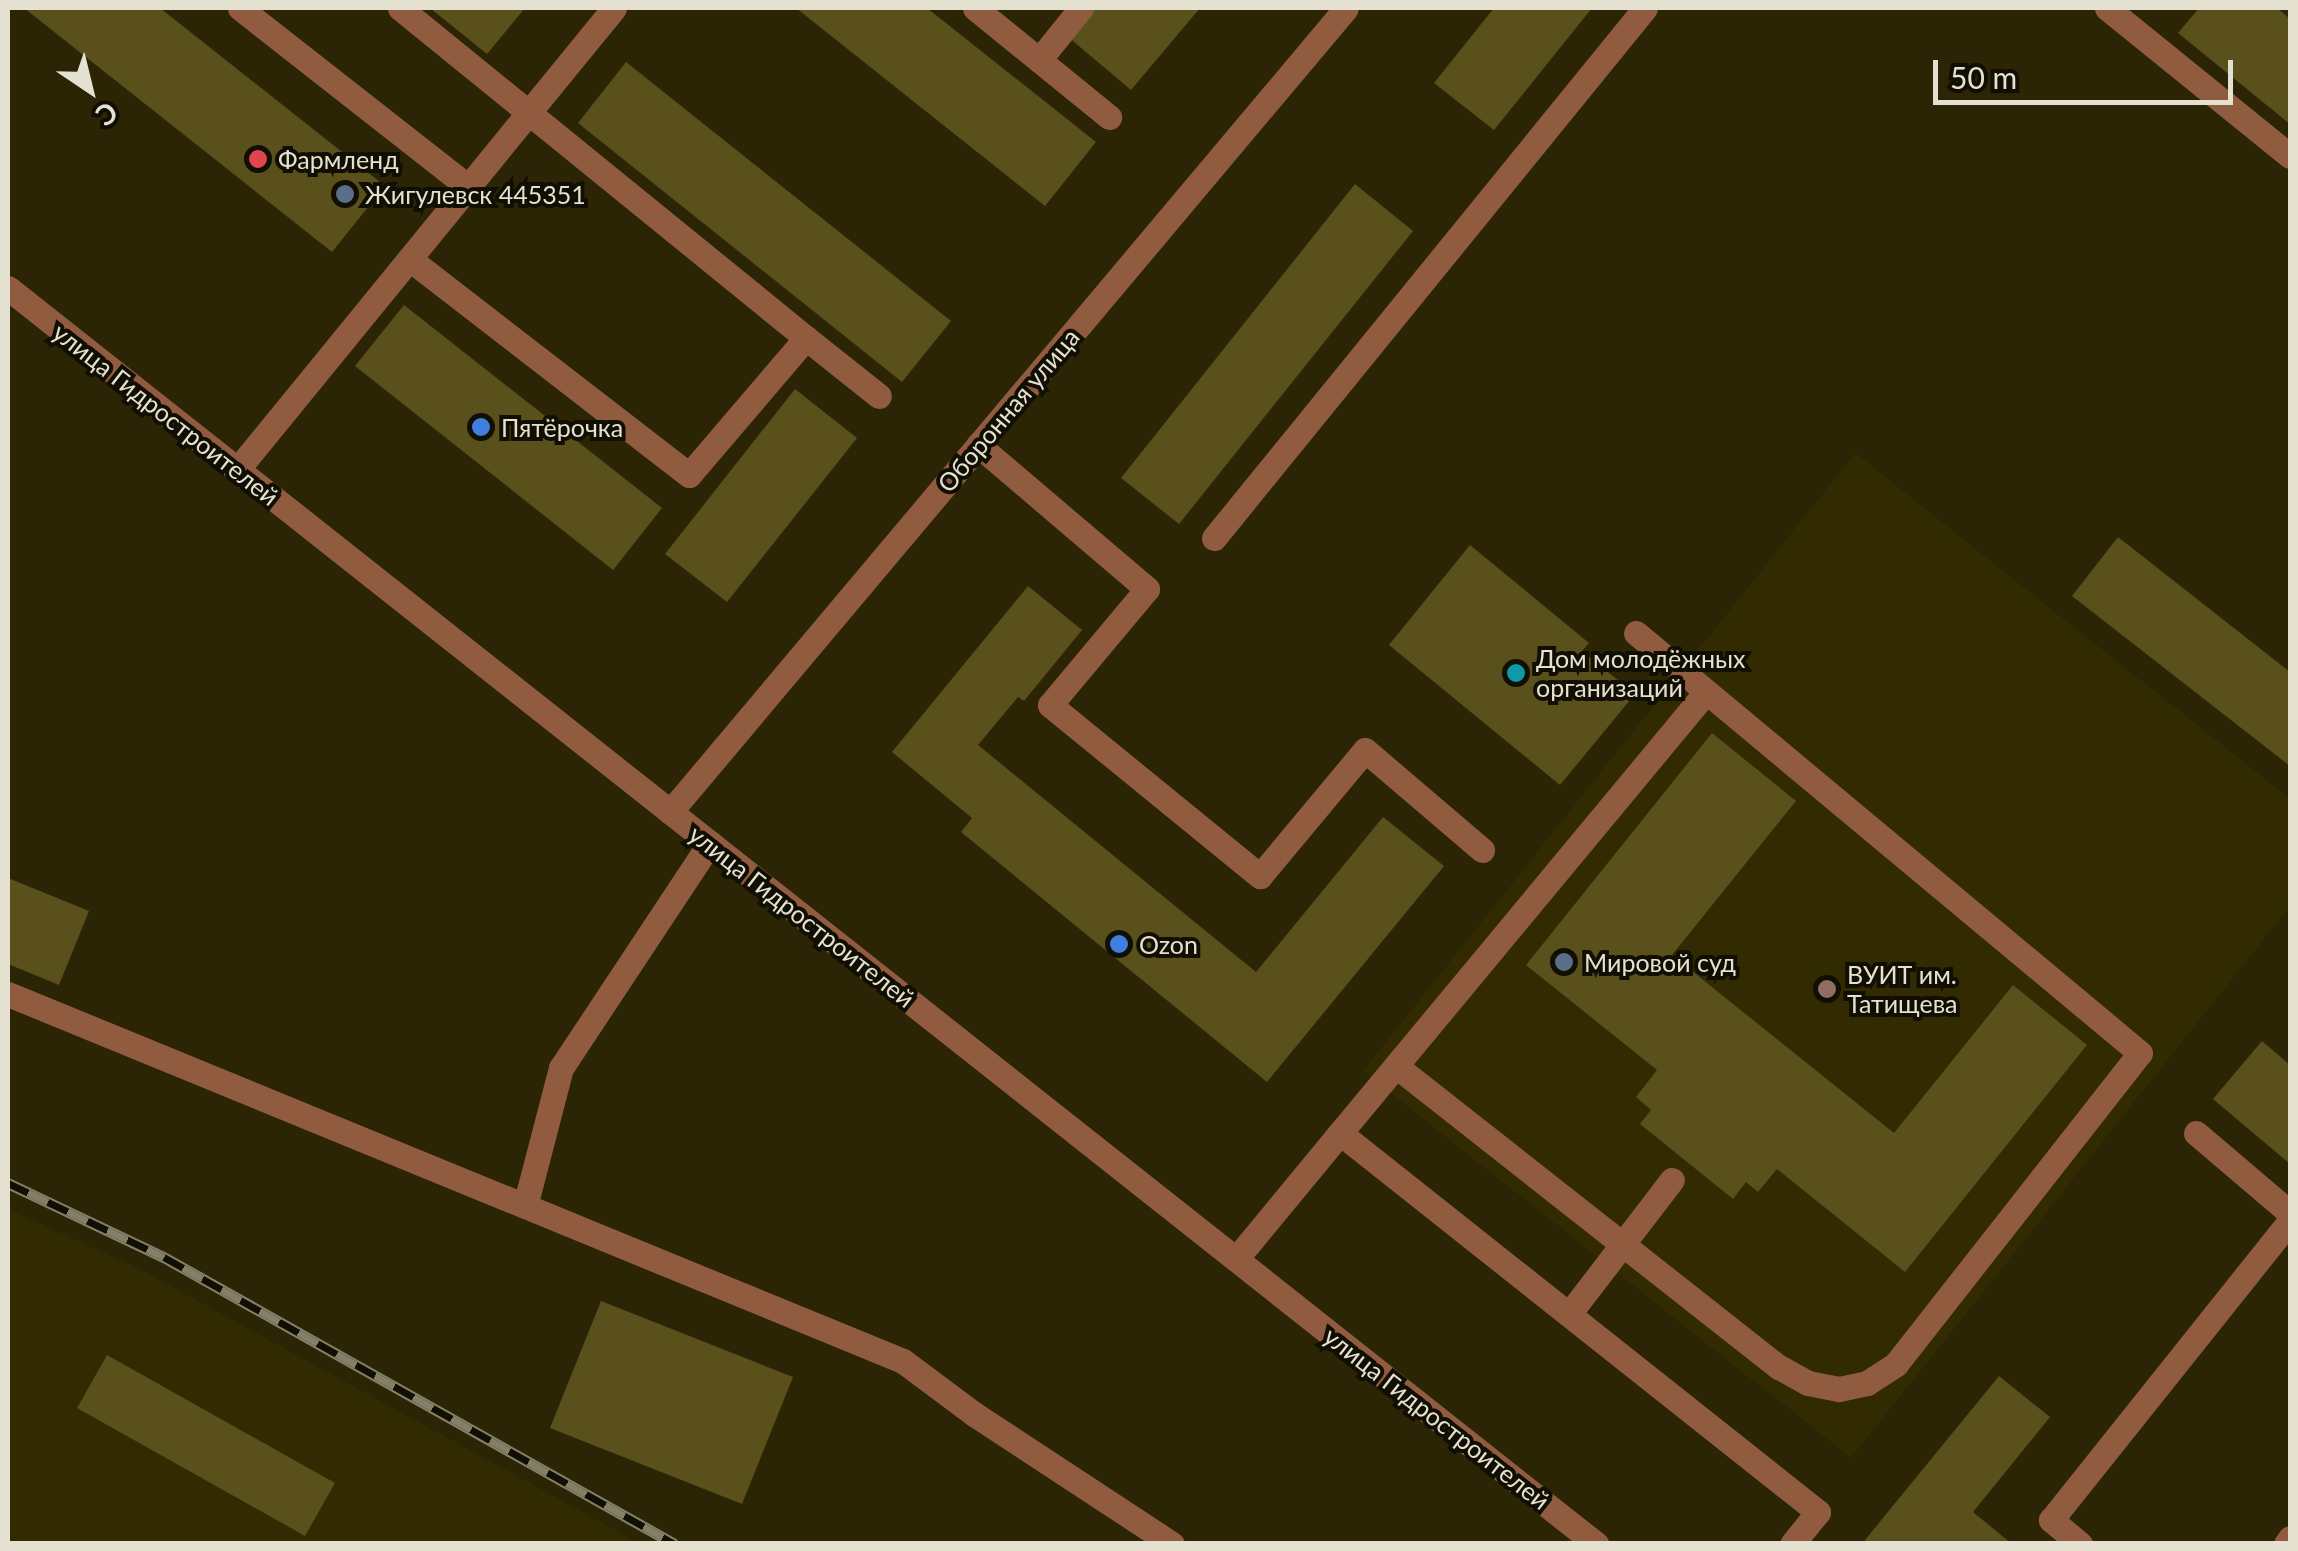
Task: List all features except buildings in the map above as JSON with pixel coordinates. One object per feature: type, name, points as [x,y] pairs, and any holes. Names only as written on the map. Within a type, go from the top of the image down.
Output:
[{"type":"street","points":[[240,8],[468,187]]},
{"type":"street","points":[[400,8],[879,396]]},
{"type":"street","points":[[237,470],[614,8]]},
{"type":"street","points":[[975,8],[1110,117]]},
{"type":"street","points":[[1040,60],[1081,8]]},
{"type":"street","name":"Оборонная улица","points":[[670,812],[1346,8]]},
{"type":"street","points":[[1214,538],[1644,8]]},
{"type":"street","points":[[2107,8],[2290,156]]},
{"type":"street","points":[[410,259],[690,474],[806,338]]},
{"type":"street","name":"улица Гидростроителей","points":[[8,288],[1596,1544]]},
{"type":"street","points":[[978,445],[1148,589],[1050,705],[1244,864],[1260,876],[1366,750],[1482,850]]},
{"type":"street","points":[[1396,1066],[1779,1367],[1808,1383],[1839,1389],[1867,1384],[1896,1364],[2140,1053],[1636,633]]},
{"type":"street","points":[[1236,1259],[1706,692]]},
{"type":"street","points":[[525,1206],[561,1068],[710,844]]},
{"type":"street","points":[[8,994],[903,1361],[974,1414],[1172,1544]]},
{"type":"street","points":[[1340,1133],[1818,1512],[1792,1544]]},
{"type":"street","points":[[2196,1133],[2290,1213]]},
{"type":"street","points":[[1569,1314],[1672,1180]]},
{"type":"street","points":[[2080,1544],[2052,1520],[2290,1221]]},
{"type":"shaded area","name":"ВУИТ им. Татищева","points":[[1855,453],[2290,799],[2290,906],[1851,1458],[1363,1071]]},
{"type":"shaded area","points":[[8,1209],[138,1268],[639,1543],[8,1544]]},
{"type":"railway","points":[[8,1183],[164,1257],[675,1544]]},
{"type":"place","name":"Фармленд","points":[[258,159]]},
{"type":"place","name":"Жигулевск 445351","points":[[345,194]]},
{"type":"place","name":"Пятёрочка","points":[[481,427]]},
{"type":"place","name":"Дом молодёжных организаций","points":[[1516,673]]},
{"type":"place","name":"Ozon","points":[[1119,944]]},
{"type":"place","name":"Мировой суд","points":[[1564,962]]},
{"type":"place","name":"ВУИТ им. Татищева","points":[[1827,989]]}]
